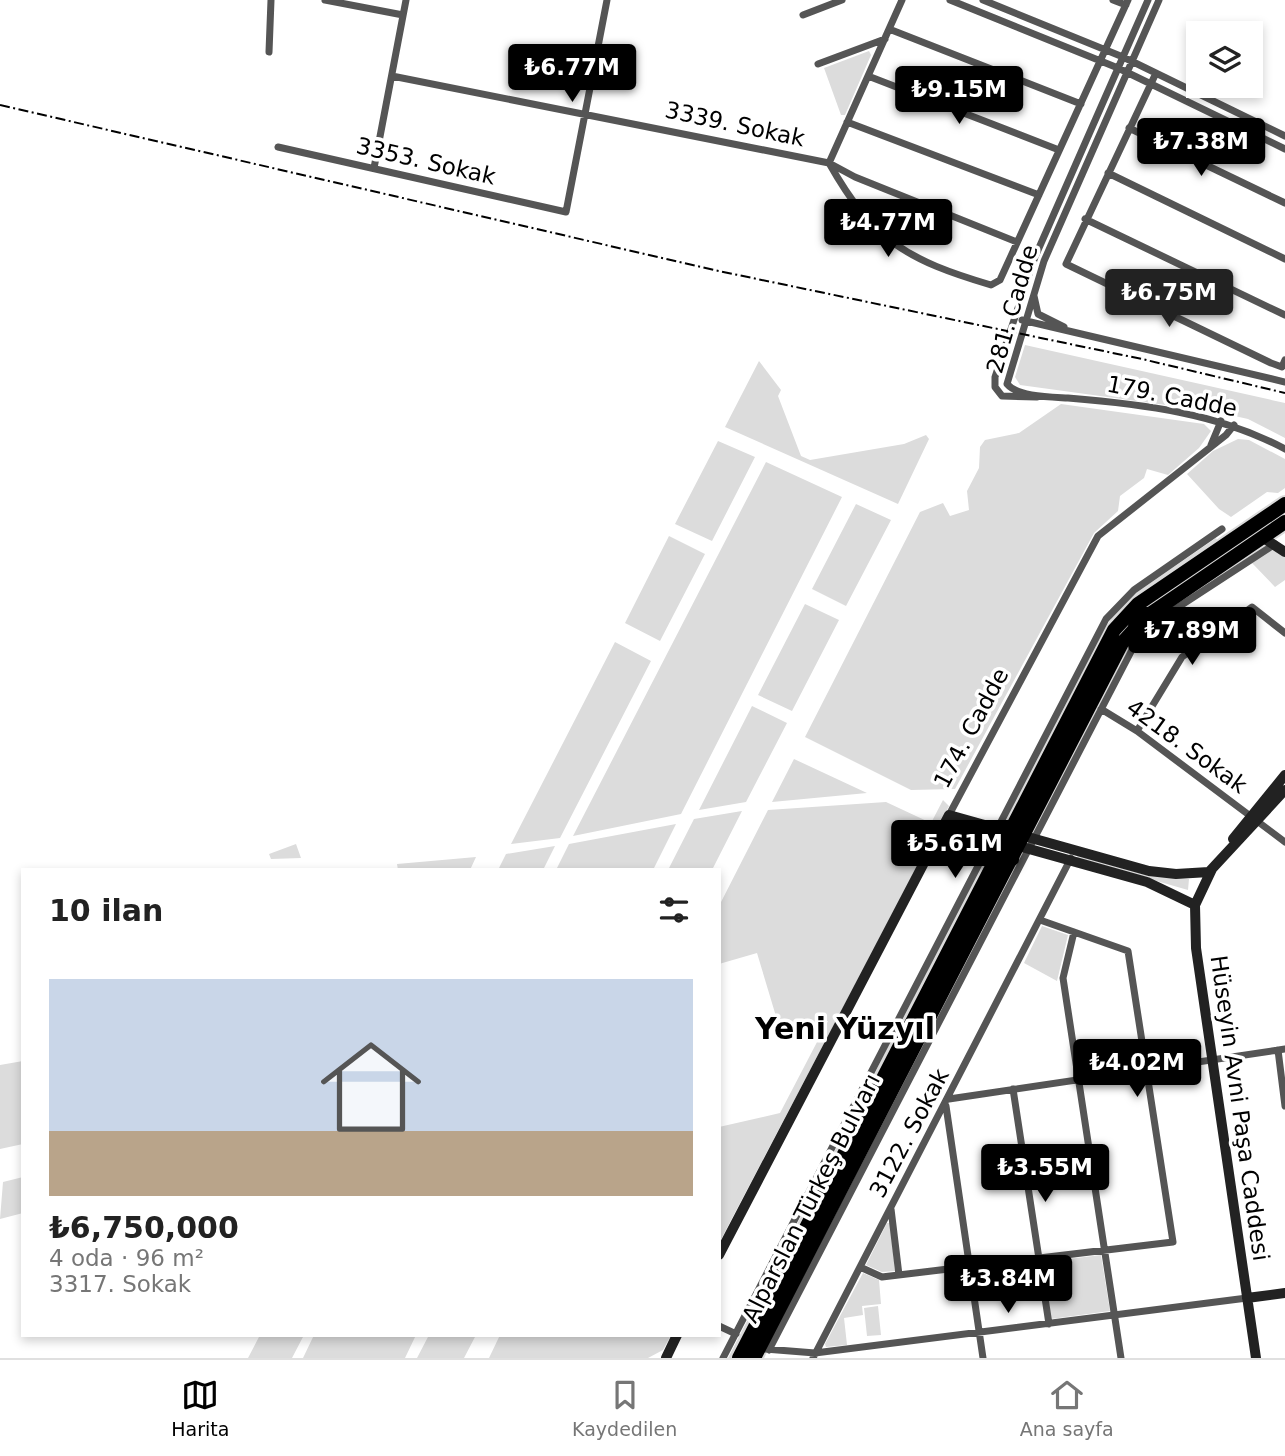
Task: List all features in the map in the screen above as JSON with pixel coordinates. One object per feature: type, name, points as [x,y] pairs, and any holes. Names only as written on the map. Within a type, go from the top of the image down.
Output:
[{"type":"highway","name":"Alparslan Türkeş Bulvarı","points":[[761,1352],[1013,839],[1103,648],[1121,621],[1138,604],[1285,504]]},
{"type":"highway","name":"Alparslan Türkeş Bulvarı","points":[[739,1358],[1013,839],[1116,654],[1133,629],[1147,615],[1268,540],[1285,522]]},
{"type":"main road","points":[[1268,540],[1285,552]]},
{"type":"main road","points":[[1073,855],[1147,882],[1195,905],[1209,872],[1254,818],[1285,775]]},
{"type":"main road","points":[[1254,818],[1285,790]]},
{"type":"main road","points":[[946,820],[1073,855],[1160,873],[1209,872]]},
{"type":"main road","name":"174. Cadde","points":[[721,1251],[946,820]]},
{"type":"main road","name":"Hüseyin Avni Paşa Caddesi","points":[[1195,905],[1196,948],[1255,1358]]},
{"type":"main road","points":[[1247,1298],[1285,1293]]},
{"type":"main road","points":[[665,1358],[676,1337]]},
{"type":"street","points":[[269,52],[271,0]]},
{"type":"street","points":[[325,0],[403,15]]},
{"type":"street","points":[[374,169],[406,0]]},
{"type":"street","points":[[585,113],[607,0]]},
{"type":"street","points":[[803,15],[842,0]]},
{"type":"street","points":[[902,0],[829,163],[852,204],[897,248],[995,285],[1127,3],[1112,0]]},
{"type":"street","points":[[950,0],[1118,68],[1285,149]]},
{"type":"street","points":[[983,0],[1123,57],[1285,136]]},
{"type":"street","name":"281. Cadde","points":[[1048,396],[1009,399],[996,390],[995,377],[1035,257],[1148,0]]},
{"type":"street","name":"281. Cadde","points":[[1048,396],[1013,390],[1007,384],[1033,291],[1051,243],[1158,0]]},
{"type":"street","points":[[889,29],[1081,104]]},
{"type":"street","points":[[818,64],[885,39]]},
{"type":"street","points":[[1156,73],[1066,264],[1283,364]]},
{"type":"street","name":"3339. Sokak","points":[[391,76],[829,163],[855,177],[1017,242]]},
{"type":"street","points":[[868,76],[1059,150]]},
{"type":"street","name":"3353. Sokak","points":[[278,146],[566,212],[585,113]]},
{"type":"street","points":[[848,122],[1039,195]]},
{"type":"street","points":[[1129,128],[1285,203]]},
{"type":"street","points":[[1108,173],[1285,260]]},
{"type":"street","points":[[1085,219],[1285,315]]},
{"type":"street","points":[[1033,291],[1038,314],[1075,331]]},
{"type":"street","points":[[1014,318],[1285,382]]},
{"type":"street","name":"179. Cadde","points":[[1048,396],[1124,404],[1221,421],[1285,449]]},
{"type":"street","points":[[1210,445],[1221,421]]},
{"type":"street","name":"174. Cadde","points":[[946,820],[1093,544],[1116,520],[1226,435],[1234,425]]},
{"type":"street","points":[[1013,839],[1110,613],[1134,590],[1222,529]]},
{"type":"street","points":[[723,1358],[758,1291],[1013,839],[1101,709],[1128,655],[1151,626],[1268,540]]},
{"type":"street","points":[[1137,731],[1182,657],[1252,607],[1285,633]]},
{"type":"street","name":"4218. Sokak","points":[[1101,709],[1137,731],[1285,842]]},
{"type":"street","name":"3122. Sokak","points":[[814,1356],[1073,855]]},
{"type":"street","points":[[860,1267],[882,1277],[1173,1242],[1128,951],[1040,920]]},
{"type":"street","points":[[1074,932],[1063,978],[1121,1358]]},
{"type":"street","points":[[983,1358],[947,1102],[1013,1089],[1281,1049],[1285,1106]]},
{"type":"street","points":[[1013,1089],[1049,1324]]},
{"type":"street","points":[[891,1208],[899,1275]]},
{"type":"street","points":[[761,1352],[814,1356],[1247,1298]]},
{"type":"street","points":[[721,1327],[736,1334]]},
{"type":"street","points":[[853,1349],[854,1358]]},
{"type":"shaded area","points":[[869,51],[871,55],[845,115],[841,115],[824,68]]},
{"type":"shaded area","points":[[1025,345],[1285,403],[1285,438],[1248,419],[1217,412],[1020,385],[1015,377]]},
{"type":"shaded area","points":[[759,361],[781,390],[778,396],[801,456],[810,460],[904,444],[926,435],[929,439],[898,504],[725,427]]},
{"type":"shaded area","points":[[1061,404],[1204,424],[1211,431],[1199,448],[1168,475],[1147,469],[1144,478],[1120,496],[1118,511],[1094,533],[955,789],[911,790],[805,737],[920,512],[943,503],[950,516],[969,510],[967,491],[979,468],[980,447],[985,440],[1019,433]]},
{"type":"shaded area","points":[[1238,439],[1249,440],[1285,459],[1285,488],[1278,493],[1267,492],[1231,517],[1219,509],[1187,474],[1213,451]]},
{"type":"shaded area","points":[[718,441],[755,457],[712,541],[675,524]]},
{"type":"shaded area","points":[[766,462],[842,497],[681,814],[573,836]]},
{"type":"shaded area","points":[[856,504],[891,520],[846,606],[812,589]]},
{"type":"shaded area","points":[[669,536],[705,554],[660,641],[625,623]]},
{"type":"shaded area","points":[[1216,538],[1218,542],[1129,603],[1114,620],[1009,820],[1006,819],[1114,613],[1136,593]]},
{"type":"shaded area","points":[[1274,547],[1285,556],[1285,580],[1275,587],[1252,563]]},
{"type":"shaded area","points":[[805,604],[839,620],[792,711],[758,695]]},
{"type":"shaded area","points":[[615,642],[651,661],[560,838],[511,844]]},
{"type":"shaded area","points":[[752,706],[787,723],[746,802],[699,810]]},
{"type":"shaded area","points":[[794,759],[867,793],[772,802]]},
{"type":"shaded area","points":[[943,800],[949,806],[721,1239],[721,1127],[780,1113],[828,1021],[781,1033],[757,953],[721,963],[721,902],[768,810],[886,802],[931,823]]},
{"type":"shaded area","points":[[742,811],[713,868],[669,868],[694,819]]},
{"type":"shaded area","points":[[676,824],[654,868],[557,868],[569,844]]},
{"type":"shaded area","points":[[296,844],[301,858],[271,859],[269,854]]},
{"type":"shaded area","points":[[992,845],[995,847],[732,1358],[728,1358]]},
{"type":"shaded area","points":[[555,846],[544,868],[499,868],[506,854]]},
{"type":"shaded area","points":[[1078,854],[1170,878],[1189,879],[1188,890],[1077,858]]},
{"type":"shaded area","points":[[476,857],[471,868],[398,868],[397,864]]},
{"type":"shaded area","points":[[1042,926],[1068,935],[1057,981],[1024,963]]},
{"type":"shaded area","points":[[21,1061],[21,1144],[0,1149],[0,1065]]},
{"type":"shaded area","points":[[21,1178],[21,1214],[0,1219],[3,1182]]},
{"type":"shaded area","points":[[887,1223],[890,1223],[895,1271],[882,1272],[866,1265]]},
{"type":"shaded area","points":[[1101,1255],[1110,1311],[1051,1319],[1043,1262]]},
{"type":"shaded area","points":[[863,1273],[879,1280],[881,1304],[862,1306],[863,1315],[844,1318],[847,1345],[826,1347],[825,1344]]},
{"type":"shaded area","points":[[878,1306],[881,1335],[867,1336],[864,1308]]},
{"type":"shaded area","points":[[259,1337],[303,1337],[292,1358],[248,1358]]},
{"type":"shaded area","points":[[313,1337],[415,1337],[405,1358],[303,1358]]},
{"type":"shaded area","points":[[428,1337],[475,1337],[464,1358],[417,1358]]},
{"type":"shaded area","points":[[499,1337],[670,1337],[663,1350],[648,1358],[489,1358]]},
{"type":"railway","points":[[0,105],[714,270],[1142,359],[1285,393]]},
{"type":"district","name":"Yeni Yüzyıl","points":[[845,1028]]}]
